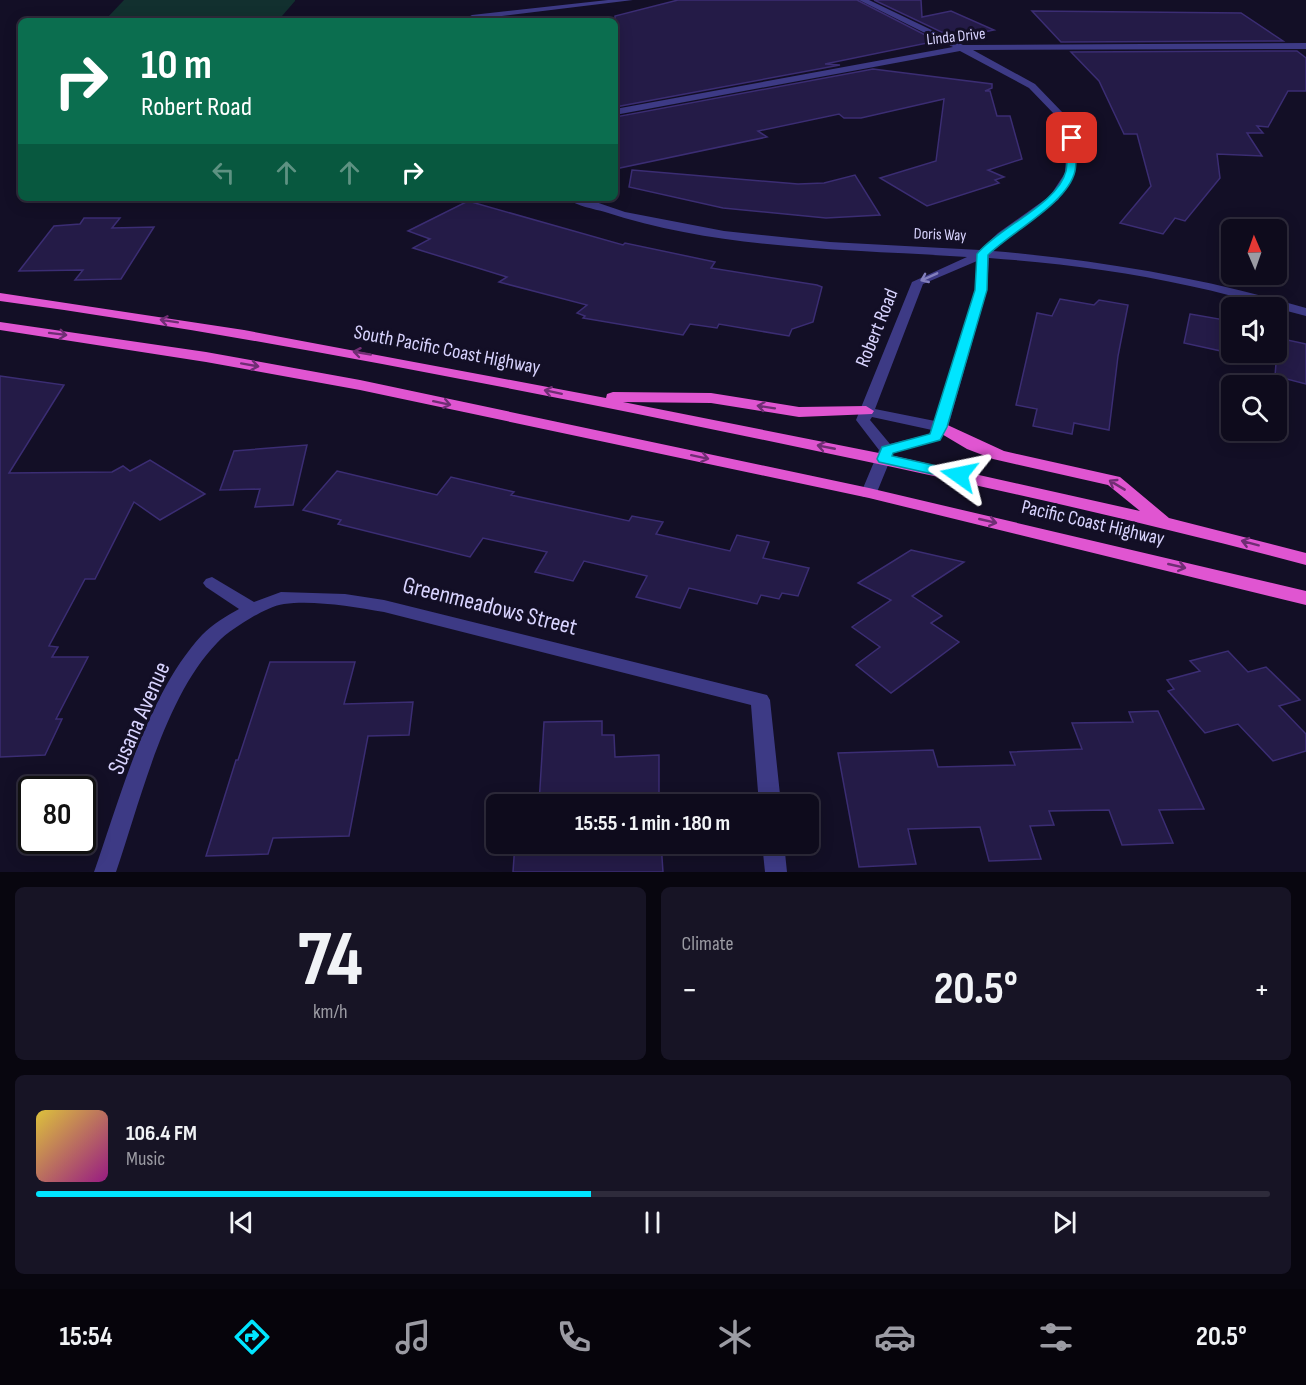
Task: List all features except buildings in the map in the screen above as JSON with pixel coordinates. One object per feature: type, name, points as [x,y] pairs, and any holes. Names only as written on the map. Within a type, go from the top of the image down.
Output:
[{"type":"highway","name":"South Pacific Coast Highway","points":[[0,297],[234,331],[886,454]]},
{"type":"highway","points":[[0,326],[206,357],[360,385],[869,493]]},
{"type":"highway","points":[[580,398],[678,396],[711,398],[799,412],[866,411]]},
{"type":"highway","points":[[941,427],[973,445],[999,455],[1114,481],[1163,520]]},
{"type":"highway","name":"Pacific Coast Highway","points":[[886,454],[1163,520],[1306,559]]},
{"type":"highway","name":"Pacific Coast Highway","points":[[869,493],[1306,598]]},
{"type":"street","points":[[470,18],[629,0]]},
{"type":"street","name":"Robert Road","points":[[863,0],[1032,86],[1060,115],[1072,138],[1070,172],[1054,198],[1002,235],[983,254],[918,282],[866,411]]},
{"type":"street","name":"Linda Drive","points":[[618,111],[961,48],[1306,46]]},
{"type":"street","name":"Doris Way","points":[[584,201],[654,221],[776,240],[840,247],[1032,258],[1133,273],[1219,289],[1306,312]]},
{"type":"street","points":[[869,493],[886,454],[935,437],[941,427],[981,290],[983,254]]},
{"type":"street","points":[[886,454],[863,420],[866,411],[941,427]]},
{"type":"street","points":[[212,583],[253,609]]},
{"type":"street","name":"Greenmeadows Street","points":[[253,609],[281,598],[322,598],[384,606],[760,700],[769,794]]},
{"type":"street","name":"Susana Avenue","points":[[105,872],[162,718],[184,673],[206,642],[253,609]]},
{"type":"street","points":[[774,854],[776,872]]},
{"type":"green space","points":[[124,0],[295,0],[282,16],[272,18],[107,18]]},
{"type":"route","points":[[959,475],[884,459],[887,450],[935,437],[941,427],[981,290],[983,254],[1002,235],[1054,198],[1070,172],[1072,138]]}]
